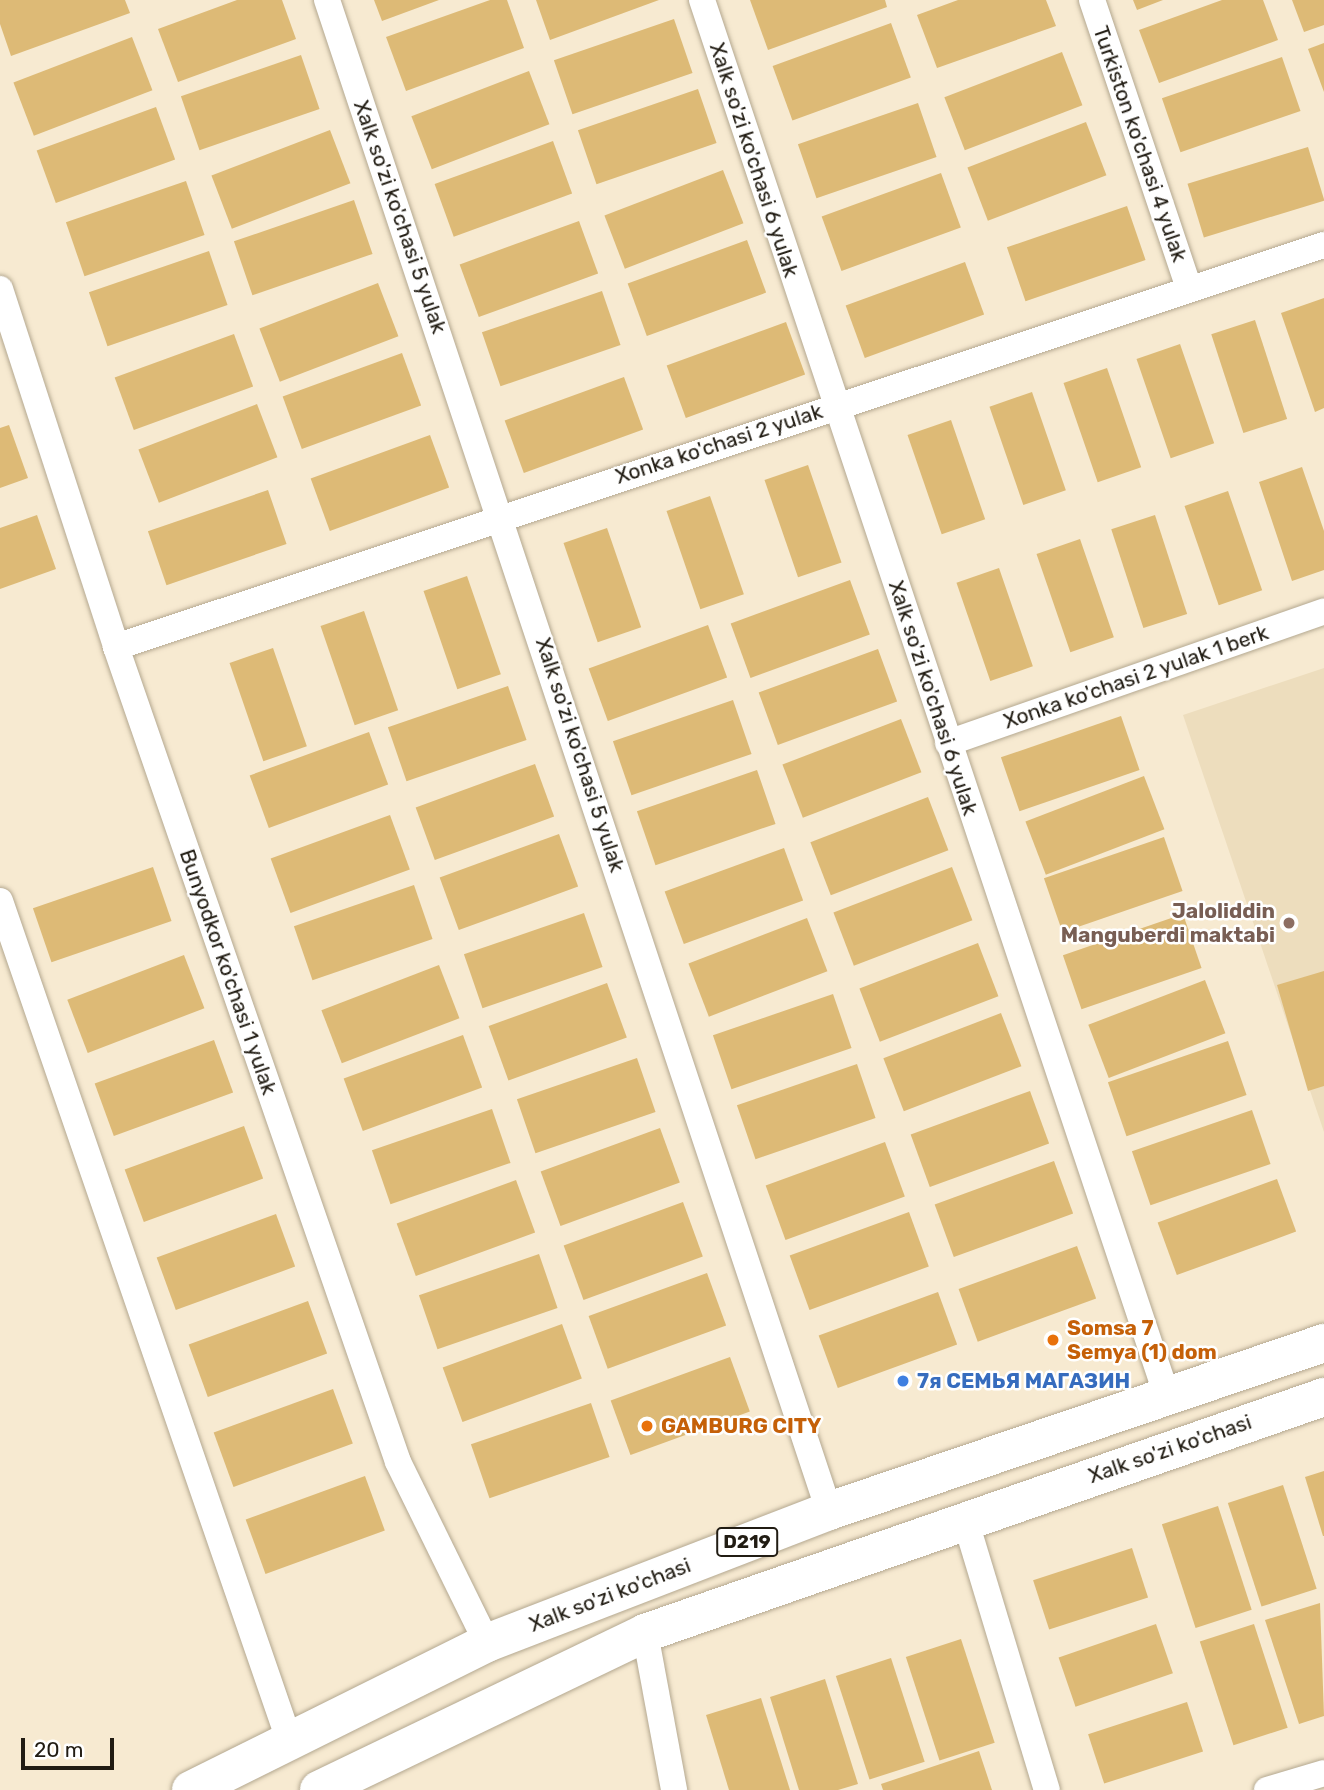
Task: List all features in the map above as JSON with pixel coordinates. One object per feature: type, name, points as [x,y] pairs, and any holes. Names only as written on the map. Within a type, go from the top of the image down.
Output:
[{"type":"main road","name":"Xalk so'zi ko'chasi","points":[[191,1790],[486,1643],[828,1511],[1324,1343]]},
{"type":"main road","name":"Xalk so'zi ko'chasi","points":[[319,1790],[571,1666],[645,1633],[965,1519],[1324,1396]]},
{"type":"main road","points":[[553,1617],[571,1666]]},
{"type":"street","name":"Xalk so'zi ko'chasi 5 yulak","points":[[327,0],[501,516],[828,1511]]},
{"type":"street","name":"Xalk so'zi ko'chasi 6 yulak","points":[[702,0],[835,406],[1167,1396]]},
{"type":"street","name":"Turkiston ko'chasi 4 yulak","points":[[1092,0],[1189,289]]},
{"type":"street","name":"Xonka ko'chasi 2 yulak","points":[[116,647],[501,516],[1324,245]]},
{"type":"street","name":"Bunyodkor ko'chasi 1 yulak","points":[[0,289],[116,647],[398,1462],[486,1643]]},
{"type":"street","name":"Xonka ko'chasi 2 yulak 1 berk","points":[[948,743],[1324,611]]},
{"type":"street","points":[[0,901],[289,1741]]},
{"type":"street","points":[[965,1519],[1047,1790]]},
{"type":"street","points":[[645,1633],[674,1790]]},
{"type":"street","points":[[1267,1790],[1324,1773]]},
{"type":"shaded area","name":"Jaloliddin Manguberdi maktabi","points":[[1324,668],[1324,1132],[1183,715]]},
{"type":"building","points":[[0,0],[125,0],[130,13],[11,56],[0,24]]},
{"type":"building","points":[[237,0],[282,0],[296,39],[178,82],[158,29]]},
{"type":"building","points":[[374,0],[439,0],[382,21]]},
{"type":"building","points":[[490,0],[507,0],[524,48],[406,91],[386,37]]},
{"type":"building","points":[[536,0],[659,0],[550,40]]},
{"type":"building","points":[[750,0],[885,0],[887,7],[768,50]]},
{"type":"building","points":[[958,0],[1046,0],[1056,26],[937,68],[917,15]]},
{"type":"building","points":[[1133,0],[1163,0],[1137,10]]},
{"type":"building","points":[[1222,0],[1263,0],[1278,40],[1159,83],[1139,30]]},
{"type":"building","points":[[1292,0],[1324,0],[1324,25],[1304,32]]},
{"type":"building","points":[[674,19],[693,73],[572,114],[554,60]]},
{"type":"building","points":[[891,23],[911,78],[792,121],[773,66]]},
{"type":"building","points":[[132,37],[152,90],[34,136],[13,83]]},
{"type":"building","points":[[1324,43],[1324,92],[1308,49]]},
{"type":"building","points":[[1062,52],[1082,105],[965,150],[944,97]]},
{"type":"building","points":[[301,55],[320,109],[199,150],[181,96]]},
{"type":"building","points":[[1282,57],[1301,111],[1180,152],[1162,98]]},
{"type":"building","points":[[529,71],[549,124],[432,169],[411,116]]},
{"type":"building","points":[[698,89],[717,143],[596,184],[578,130]]},
{"type":"building","points":[[918,103],[937,157],[816,198],[798,144]]},
{"type":"building","points":[[156,107],[175,160],[56,203],[37,150]]},
{"type":"building","points":[[1086,122],[1106,175],[988,221],[967,168]]},
{"type":"building","points":[[330,130],[350,183],[232,229],[211,176]]},
{"type":"building","points":[[553,141],[572,194],[454,237],[435,184]]},
{"type":"building","points":[[1308,147],[1324,201],[1204,237],[1188,184]]},
{"type":"building","points":[[723,170],[743,223],[625,269],[604,216]]},
{"type":"building","points":[[941,173],[961,228],[841,271],[822,216]]},
{"type":"building","points":[[186,181],[205,235],[84,276],[66,222]]},
{"type":"building","points":[[354,200],[373,254],[252,295],[234,241]]},
{"type":"building","points":[[1127,206],[1146,260],[1025,301],[1007,247]]},
{"type":"building","points":[[579,221],[598,274],[479,317],[460,264]]},
{"type":"building","points":[[747,240],[766,293],[647,336],[628,283]]},
{"type":"building","points":[[209,251],[228,305],[107,346],[89,292]]},
{"type":"building","points":[[965,262],[984,315],[865,358],[846,305]]},
{"type":"building","points":[[378,283],[398,336],[280,382],[259,329]]},
{"type":"building","points":[[602,291],[621,345],[500,386],[482,332]]},
{"type":"building","points":[[1324,298],[1324,408],[1315,412],[1281,313]]},
{"type":"building","points":[[1255,320],[1287,419],[1243,433],[1211,334]]},
{"type":"building","points":[[786,322],[805,375],[686,418],[667,365]]},
{"type":"building","points":[[234,334],[253,387],[134,430],[115,377]]},
{"type":"building","points":[[1180,344],[1214,443],[1171,458],[1137,359]]},
{"type":"building","points":[[402,353],[421,406],[302,449],[283,396]]},
{"type":"building","points":[[1107,368],[1141,467],[1098,482],[1064,383]]},
{"type":"building","points":[[624,377],[643,430],[524,473],[505,420]]},
{"type":"building","points":[[1032,392],[1066,490],[1023,505],[989,407]]},
{"type":"building","points":[[257,404],[277,457],[159,503],[138,450]]},
{"type":"building","points":[[951,420],[985,519],[942,534],[908,435]]},
{"type":"building","points":[[9,425],[28,478],[0,488],[0,428]]},
{"type":"building","points":[[430,435],[449,488],[330,531],[311,478]]},
{"type":"building","points":[[808,465],[842,562],[798,577],[765,480]]},
{"type":"building","points":[[1302,467],[1324,531],[1324,570],[1292,581],[1259,482]]},
{"type":"building","points":[[268,490],[287,544],[166,585],[148,531]]},
{"type":"building","points":[[1228,491],[1262,590],[1219,605],[1185,506]]},
{"type":"building","points":[[710,496],[744,594],[700,609],[667,511]]},
{"type":"building","points":[[37,515],[56,569],[0,589],[0,528]]},
{"type":"building","points":[[1155,515],[1187,614],[1143,628],[1111,529]]},
{"type":"building","points":[[607,528],[641,627],[598,642],[564,543]]},
{"type":"building","points":[[1080,539],[1114,637],[1070,652],[1037,554]]},
{"type":"building","points":[[999,568],[1033,666],[990,681],[956,583]]},
{"type":"building","points":[[467,576],[501,674],[457,689],[424,591]]},
{"type":"building","points":[[850,580],[870,635],[750,678],[731,623]]},
{"type":"building","points":[[364,611],[398,710],[355,725],[321,626]]},
{"type":"building","points":[[708,625],[727,678],[608,721],[589,668]]},
{"type":"building","points":[[273,648],[307,746],[263,761],[230,663]]},
{"type":"building","points":[[878,649],[897,702],[778,745],[759,692]]},
{"type":"building","points":[[508,686],[527,740],[406,781],[388,727]]},
{"type":"building","points":[[733,700],[752,754],[631,795],[613,741]]},
{"type":"building","points":[[1121,716],[1140,770],[1019,811],[1001,757]]},
{"type":"building","points":[[901,719],[921,772],[803,818],[782,765]]},
{"type":"building","points":[[369,732],[388,785],[269,828],[250,775]]},
{"type":"building","points":[[535,764],[554,817],[435,860],[416,807]]},
{"type":"building","points":[[757,770],[776,824],[655,865],[637,811]]},
{"type":"building","points":[[1144,776],[1164,829],[1046,875],[1025,822]]},
{"type":"building","points":[[928,797],[948,850],[831,895],[810,842]]},
{"type":"building","points":[[390,815],[410,870],[290,913],[271,858]]},
{"type":"building","points":[[559,834],[578,887],[459,930],[440,877]]},
{"type":"building","points":[[1164,837],[1183,891],[1062,932],[1044,878]]},
{"type":"building","points":[[784,848],[803,901],[684,944],[665,891]]},
{"type":"building","points":[[153,867],[172,921],[51,962],[33,908]]},
{"type":"building","points":[[952,867],[972,920],[854,966],[833,913]]},
{"type":"building","points":[[414,885],[433,939],[312,980],[294,926]]},
{"type":"building","points":[[584,913],[603,967],[482,1008],[464,954]]},
{"type":"building","points":[[1183,914],[1202,968],[1081,1009],[1063,955]]},
{"type":"building","points":[[807,918],[827,971],[709,1017],[688,964]]},
{"type":"building","points":[[978,943],[998,996],[880,1042],[859,989]]},
{"type":"building","points":[[184,955],[204,1008],[88,1053],[67,1000]]},
{"type":"building","points":[[439,965],[459,1018],[342,1063],[321,1010]]},
{"type":"building","points":[[1324,971],[1324,1086],[1308,1091],[1277,985]]},
{"type":"building","points":[[1205,980],[1225,1033],[1109,1078],[1088,1025]]},
{"type":"building","points":[[607,983],[627,1038],[508,1081],[489,1026]]},
{"type":"building","points":[[833,994],[852,1048],[731,1089],[713,1035]]},
{"type":"building","points":[[1001,1013],[1021,1066],[904,1111],[883,1058]]},
{"type":"building","points":[[463,1035],[482,1088],[363,1131],[344,1078]]},
{"type":"building","points":[[214,1040],[233,1093],[114,1136],[95,1083]]},
{"type":"building","points":[[1228,1041],[1247,1095],[1126,1136],[1108,1082]]},
{"type":"building","points":[[637,1058],[656,1112],[535,1153],[517,1099]]},
{"type":"building","points":[[857,1064],[876,1118],[755,1159],[737,1105]]},
{"type":"building","points":[[1030,1091],[1049,1144],[930,1187],[911,1134]]},
{"type":"building","points":[[492,1109],[511,1163],[390,1204],[372,1150]]},
{"type":"building","points":[[1252,1110],[1271,1164],[1150,1205],[1132,1151]]},
{"type":"building","points":[[244,1126],[263,1179],[144,1222],[125,1169]]},
{"type":"building","points":[[660,1128],[680,1183],[560,1226],[541,1171]]},
{"type":"building","points":[[885,1142],[905,1197],[785,1240],[766,1185]]},
{"type":"building","points":[[1054,1161],[1073,1214],[954,1257],[935,1204]]},
{"type":"building","points":[[1277,1179],[1296,1232],[1177,1275],[1158,1222]]},
{"type":"building","points":[[516,1180],[535,1233],[416,1276],[397,1223]]},
{"type":"building","points":[[683,1202],[703,1257],[583,1300],[564,1245]]},
{"type":"building","points":[[909,1212],[929,1267],[809,1310],[790,1255]]},
{"type":"building","points":[[276,1214],[295,1267],[176,1310],[157,1257]]},
{"type":"building","points":[[1077,1246],[1096,1299],[978,1342],[959,1289]]},
{"type":"building","points":[[539,1254],[558,1308],[437,1349],[419,1295]]},
{"type":"building","points":[[707,1273],[726,1326],[608,1369],[589,1316]]},
{"type":"building","points":[[938,1292],[957,1345],[838,1388],[819,1335]]},
{"type":"building","points":[[308,1301],[327,1354],[208,1397],[189,1344]]},
{"type":"building","points":[[562,1324],[582,1379],[462,1422],[443,1367]]},
{"type":"building","points":[[730,1357],[750,1412],[630,1455],[611,1400]]},
{"type":"building","points":[[333,1389],[353,1444],[233,1487],[214,1432]]},
{"type":"building","points":[[591,1403],[610,1457],[489,1498],[471,1444]]},
{"type":"building","points":[[1324,1471],[1324,1536],[1323,1536],[1305,1477]]},
{"type":"building","points":[[365,1476],[385,1531],[265,1574],[246,1519]]},
{"type":"building","points":[[1283,1485],[1317,1589],[1262,1607],[1228,1503]]},
{"type":"building","points":[[1218,1506],[1252,1610],[1196,1628],[1162,1524]]},
{"type":"building","points":[[1132,1548],[1148,1597],[1049,1630],[1033,1580]]},
{"type":"building","points":[[1320,1603],[1324,1716],[1299,1724],[1265,1620]]},
{"type":"building","points":[[1156,1624],[1173,1673],[1076,1707],[1059,1658]]},
{"type":"building","points":[[1254,1624],[1288,1728],[1233,1745],[1200,1642]]},
{"type":"building","points":[[961,1639],[995,1743],[940,1761],[906,1657]]},
{"type":"building","points":[[891,1658],[925,1762],[870,1780],[836,1676]]},
{"type":"building","points":[[825,1679],[858,1784],[838,1790],[799,1790],[770,1697]]},
{"type":"building","points":[[761,1698],[790,1790],[729,1790],[706,1715]]},
{"type":"building","points":[[1187,1702],[1203,1751],[1104,1784],[1088,1734]]},
{"type":"building","points":[[979,1751],[992,1790],[883,1790],[881,1784]]},
{"type":"place","name":"Jaloliddin Manguberdi maktabi","points":[[1289,923]]},
{"type":"place","name":"Somsa 7 Semya (1) dom","points":[[1053,1340]]},
{"type":"place","name":"7я СЕМЬЯ МАГАЗИН","points":[[903,1381]]},
{"type":"place","name":"GAMBURG CITY","points":[[647,1426]]}]
